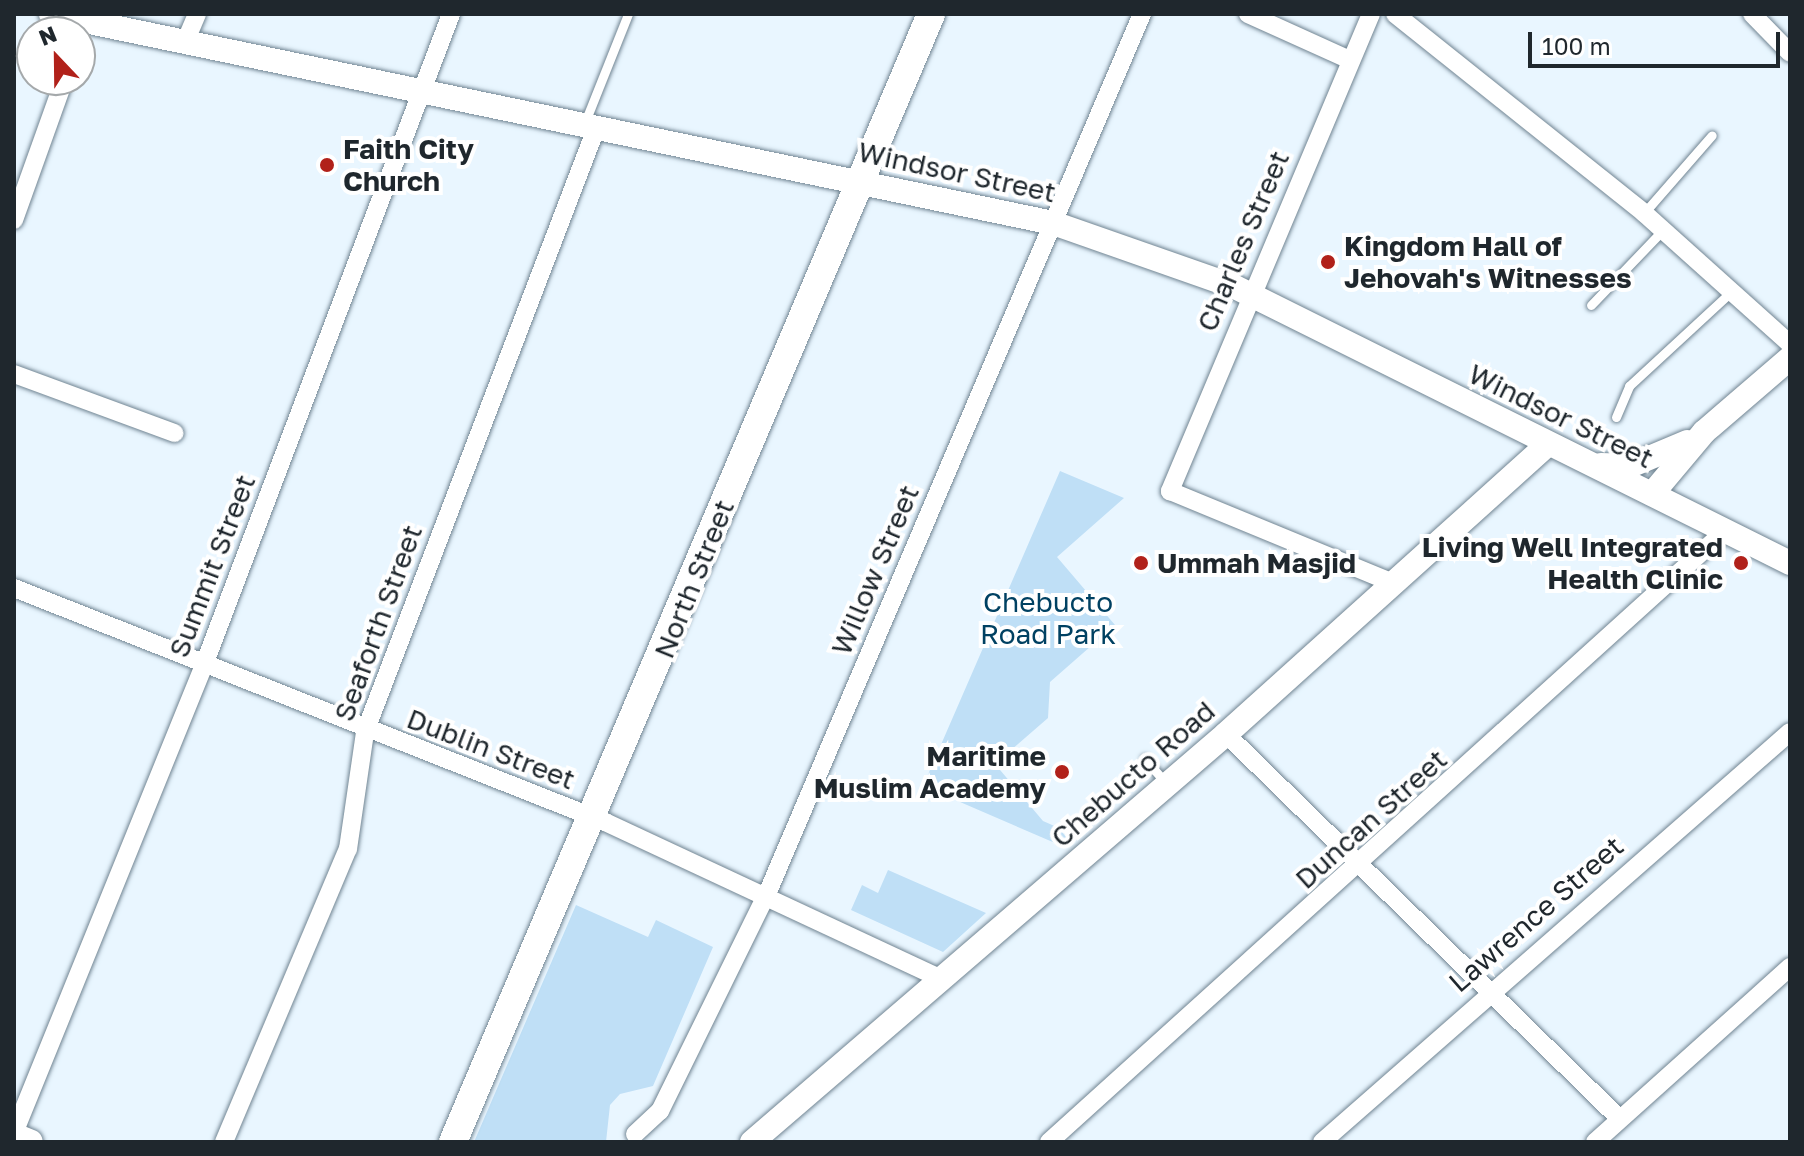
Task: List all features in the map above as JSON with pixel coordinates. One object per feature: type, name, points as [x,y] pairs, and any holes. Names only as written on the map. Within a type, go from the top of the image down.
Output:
[{"type":"main road","name":"North Street","points":[[453,1142],[596,819],[858,180],[931,14]]},
{"type":"street","points":[[186,40],[197,14]]},
{"type":"street","name":"Summit Street","points":[[14,1134],[204,665],[451,14]]},
{"type":"street","name":"Willow Street","points":[[635,1134],[660,1111],[767,894],[1142,14]]},
{"type":"street","points":[[1248,14],[1350,60]]},
{"type":"street","name":"Charles Street","points":[[1371,14],[1170,491],[1393,583]]},
{"type":"street","points":[[1395,14],[1644,213],[1790,344]]},
{"type":"street","points":[[1752,14],[1790,53]]},
{"type":"street","name":"Windsor Street","points":[[96,30],[186,40],[1053,223],[1251,294],[1547,445],[1790,563]]},
{"type":"street","points":[[14,220],[58,96]]},
{"type":"street","name":"Seaforth Street","points":[[224,1142],[348,849],[365,732],[591,125]]},
{"type":"street","points":[[1652,494],[1704,432],[1790,358]]},
{"type":"street","points":[[14,374],[174,433]]},
{"type":"street","points":[[1591,465],[1630,466],[1704,432]]},
{"type":"street","name":"Chebucto Road","points":[[752,1142],[1226,734],[1547,445]]},
{"type":"street","name":"Duncan Street","points":[[1049,1142],[1362,867],[1725,531]]},
{"type":"street","name":"Dublin Street","points":[[14,588],[365,732],[596,819],[767,894],[941,979]]},
{"type":"street","name":"Lawrence Street","points":[[1322,1142],[1489,991],[1790,732]]},
{"type":"street","points":[[1226,734],[1620,1119]]},
{"type":"street","points":[[1595,1142],[1790,967]]},
{"type":"street","points":[[14,1134],[31,1142]]},
{"type":"lane","points":[[591,125],[628,14]]},
{"type":"lane","points":[[1644,213],[1712,135]]},
{"type":"lane","points":[[1591,305],[1663,230]]},
{"type":"lane","points":[[1616,417],[1629,386],[1732,291]]},
{"type":"lane","points":[[1145,759],[1167,785]]},
{"type":"green space","name":"Chebucto Road Park","points":[[1060,471],[1124,498],[1057,557],[1115,625],[1050,682],[1048,718],[995,764],[1043,821],[1075,835],[1062,846],[923,786]]},
{"type":"green space","points":[[888,870],[986,913],[943,952],[851,910],[862,885],[878,893]]},
{"type":"green space","points":[[576,905],[648,937],[656,920],[713,947],[653,1086],[620,1094],[610,1105],[606,1142],[474,1142]]},
{"type":"place","name":"Faith City Church","points":[[327,165]]},
{"type":"place","name":"Kingdom Hall of Jehovah's Witnesses","points":[[1328,262]]},
{"type":"place","name":"Ummah Masjid","points":[[1141,563]]},
{"type":"place","name":"Living Well Integrated Health Clinic","points":[[1741,563]]},
{"type":"place","name":"Maritime Muslim Academy","points":[[1062,772]]}]
